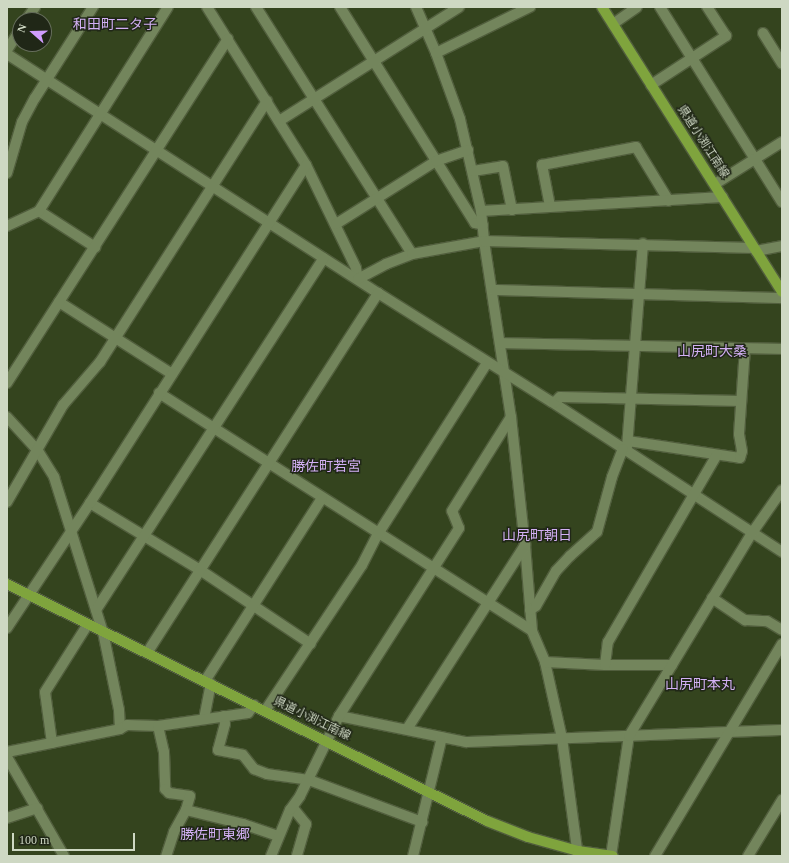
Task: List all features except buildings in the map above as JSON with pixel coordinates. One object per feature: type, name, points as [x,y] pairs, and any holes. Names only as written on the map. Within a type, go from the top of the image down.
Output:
[{"type":"main road","name":"県道小渕江南線","points":[[602,7],[782,292]]},
{"type":"main road","name":"県道小渕江南線","points":[[7,584],[487,821],[578,854],[612,856]]},
{"type":"street","points":[[7,173],[22,122],[93,7]]},
{"type":"street","points":[[7,226],[39,211],[168,7]]},
{"type":"street","points":[[256,7],[412,254]]},
{"type":"street","points":[[340,7],[475,223],[482,225]]},
{"type":"street","points":[[416,7],[436,53],[460,119],[481,211],[484,241],[493,290],[511,417],[525,545],[532,631],[544,662],[562,738],[578,854]]},
{"type":"street","points":[[279,121],[459,7]]},
{"type":"street","points":[[436,53],[519,10],[530,7]]},
{"type":"street","points":[[613,24],[637,7]]},
{"type":"street","points":[[660,7],[782,202]]},
{"type":"street","points":[[651,85],[726,36],[707,7]]},
{"type":"street","points":[[209,8],[306,165],[336,224],[356,268],[358,279]]},
{"type":"street","points":[[763,33],[782,64]]},
{"type":"street","points":[[7,383],[228,39]]},
{"type":"street","points":[[7,54],[487,363],[626,447],[694,496],[782,552]]},
{"type":"street","points":[[7,502],[63,405],[100,362],[267,101]]},
{"type":"street","points":[[715,184],[782,142]]},
{"type":"street","points":[[550,206],[542,165],[636,147],[669,201]]},
{"type":"street","points":[[336,224],[436,161],[468,150]]},
{"type":"street","points":[[7,628],[28,594],[90,503],[306,165]]},
{"type":"street","points":[[473,171],[503,166],[512,210]]},
{"type":"street","points":[[481,211],[723,197]]},
{"type":"street","points":[[39,211],[95,247]]},
{"type":"street","points":[[358,279],[386,264],[412,254],[484,241],[643,244],[755,249],[782,246]]},
{"type":"street","points":[[530,610],[536,606],[556,571],[570,556],[597,532],[612,477],[626,447],[636,347],[643,244]]},
{"type":"street","points":[[96,610],[324,258]]},
{"type":"street","points":[[493,290],[782,298]]},
{"type":"street","points":[[147,653],[378,293]]},
{"type":"street","points":[[59,302],[172,374]]},
{"type":"street","points":[[501,343],[782,350]]},
{"type":"street","points":[[626,447],[740,458],[742,451],[739,434],[745,349]]},
{"type":"street","points":[[265,711],[362,564],[378,534],[487,363]]},
{"type":"street","points":[[159,393],[532,631]]},
{"type":"street","points":[[554,404],[560,397],[741,401]]},
{"type":"street","points":[[7,416],[36,450],[54,477],[103,632],[119,710],[120,729]]},
{"type":"street","points":[[271,856],[290,810],[293,808],[309,780],[339,716],[460,528],[452,510],[511,417]]},
{"type":"street","points":[[605,665],[608,642],[717,455]]},
{"type":"street","points":[[612,856],[629,736],[752,533],[782,490]]},
{"type":"street","points":[[204,719],[208,683],[254,606],[322,498]]},
{"type":"street","points":[[90,503],[200,570],[310,644]]},
{"type":"street","points":[[407,729],[525,545]]},
{"type":"street","points":[[712,598],[745,620],[767,621],[782,630]]},
{"type":"street","points":[[52,743],[45,692],[88,624]]},
{"type":"street","points":[[654,856],[782,644]]},
{"type":"street","points":[[544,662],[672,666]]},
{"type":"street","points":[[7,752],[120,729],[127,726],[158,726],[248,713],[254,705]]},
{"type":"street","points":[[224,716],[225,724],[218,750],[243,755],[254,769],[266,774],[309,780],[422,822]]},
{"type":"street","points":[[339,716],[466,742],[782,730]]},
{"type":"street","points":[[158,726],[164,752],[165,789],[169,792],[190,796],[186,810],[174,832],[166,856]]},
{"type":"street","points":[[413,856],[430,792],[442,737]]},
{"type":"street","points":[[7,757],[64,856]]},
{"type":"street","points":[[748,856],[782,800]]},
{"type":"street","points":[[7,818],[36,808]]},
{"type":"street","points":[[293,808],[306,824],[297,856]]},
{"type":"street","points":[[186,810],[243,824],[278,836]]},
{"type":"district","name":"和田町二タ子","points":[[115,25]]},
{"type":"district","name":"山尻町大桑","points":[[712,352]]},
{"type":"district","name":"勝佐町若宮","points":[[326,467]]},
{"type":"district","name":"山尻町朝日","points":[[537,536]]},
{"type":"district","name":"山尻町本丸","points":[[700,685]]},
{"type":"district","name":"勝佐町東郷","points":[[215,835]]}]
